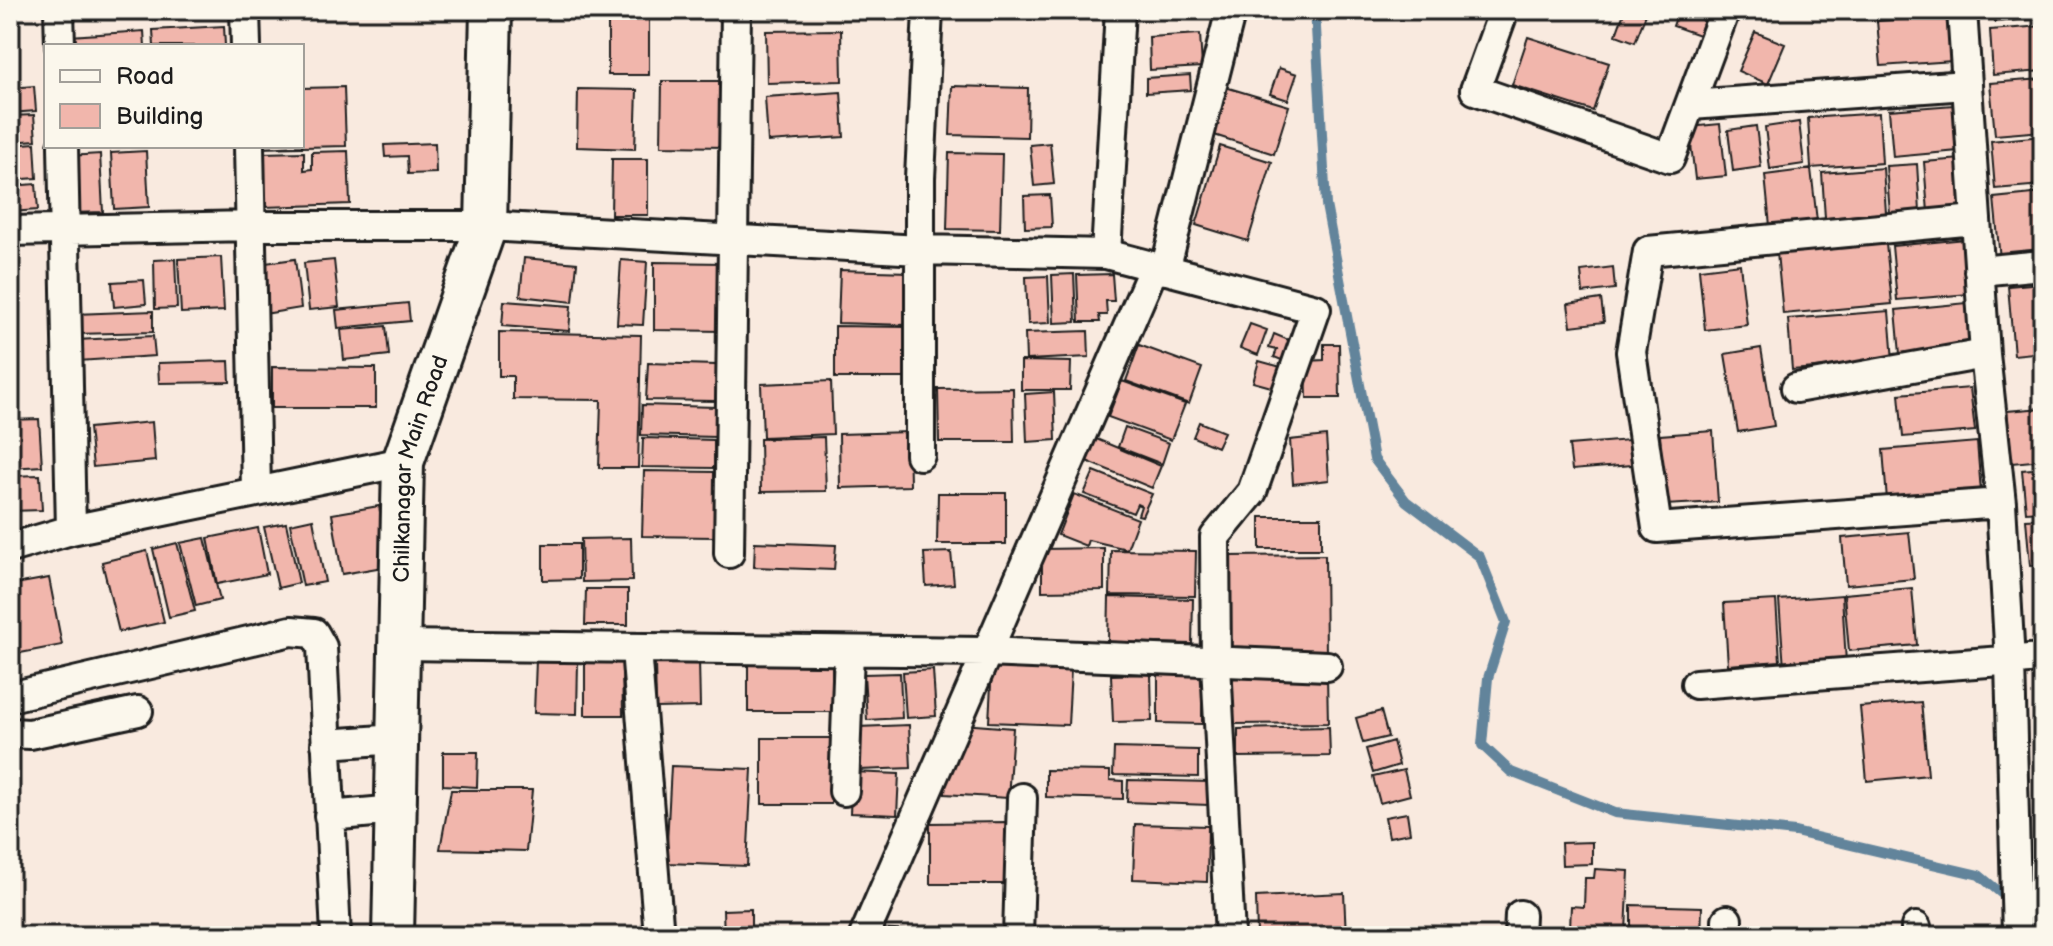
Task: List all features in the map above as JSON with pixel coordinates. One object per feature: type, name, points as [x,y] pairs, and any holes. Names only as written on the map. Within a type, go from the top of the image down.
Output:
[{"type":"main road","name":"Chilkanagar Main Road","points":[[393,936],[403,462],[486,226],[491,10]]},
{"type":"street","points":[[59,10],[60,44]]},
{"type":"street","points":[[245,10],[246,44]]},
{"type":"street","points":[[729,553],[736,10]]},
{"type":"street","points":[[920,455],[920,178],[928,10]]},
{"type":"street","points":[[1106,254],[1120,10]]},
{"type":"street","points":[[864,936],[985,652],[1160,269],[1231,10]]},
{"type":"street","points":[[1504,10],[1475,90],[1670,158],[1725,10]]},
{"type":"street","points":[[1962,10],[1985,354],[2001,503],[2010,662],[2016,929]]},
{"type":"street","points":[[1691,105],[1966,85]]},
{"type":"street","points":[[63,148],[71,530]]},
{"type":"street","points":[[249,148],[256,490]]},
{"type":"street","points":[[1975,220],[1648,251],[1631,352],[1657,528],[2001,503]]},
{"type":"street","points":[[10,231],[251,226],[486,226],[920,250],[1106,254],[1316,309],[1252,492],[1215,537],[1216,664],[1230,936]]},
{"type":"street","points":[[1979,271],[2043,265]]},
{"type":"street","points":[[1796,388],[1985,354]]},
{"type":"street","points":[[10,548],[71,530],[403,462]]},
{"type":"street","points":[[10,697],[291,631],[314,633],[322,647],[336,936]]},
{"type":"street","points":[[399,645],[985,652],[1216,664],[1327,666]]},
{"type":"street","points":[[636,649],[659,936]]},
{"type":"street","points":[[844,791],[849,651]]},
{"type":"street","points":[[1696,684],[2043,658]]},
{"type":"street","points":[[10,733],[30,734],[138,711]]},
{"type":"street","points":[[326,744],[397,739]]},
{"type":"street","points":[[1018,936],[1022,798]]},
{"type":"street","points":[[329,816],[396,810]]},
{"type":"building","points":[[453,10],[453,11],[397,12]]},
{"type":"building","points":[[558,10],[648,10],[648,13]]},
{"type":"building","points":[[1625,10],[1646,14],[1635,42],[1616,35]]},
{"type":"building","points":[[1994,10],[2043,10],[2043,18],[1995,22]]},
{"type":"building","points":[[1678,12],[1704,20],[1699,35],[1673,26]]},
{"type":"building","points":[[1950,16],[1953,61],[1881,66],[1877,21]]},
{"type":"building","points":[[608,17],[649,17],[649,75],[608,75]]},
{"type":"building","points":[[224,26],[225,44],[154,44],[153,30]]},
{"type":"building","points":[[2043,26],[2043,71],[1993,75],[1990,30]]},
{"type":"building","points":[[841,30],[842,81],[767,83],[766,31]]},
{"type":"building","points":[[144,31],[145,44],[71,44],[70,36]]},
{"type":"building","points":[[1755,32],[1785,44],[1768,84],[1738,71]]},
{"type":"building","points":[[1200,34],[1202,67],[1150,70],[1149,37]]},
{"type":"building","points":[[1528,37],[1609,63],[1593,111],[1512,85]]},
{"type":"building","points":[[1279,68],[1297,74],[1288,100],[1270,94]]},
{"type":"building","points":[[1190,75],[1191,90],[1146,93],[1146,78]]},
{"type":"building","points":[[2043,79],[2043,131],[1995,135],[1990,83]]},
{"type":"building","points":[[662,81],[727,81],[726,147],[661,146]]},
{"type":"building","points":[[34,86],[36,111],[10,113],[10,88]]},
{"type":"building","points":[[952,86],[1028,88],[1027,137],[950,135]]},
{"type":"building","points":[[1222,86],[1289,106],[1274,154],[1208,133]]},
{"type":"building","points":[[344,87],[346,146],[304,147],[304,88]]},
{"type":"building","points":[[578,89],[637,90],[635,149],[577,147]]},
{"type":"building","points":[[841,92],[844,137],[768,142],[765,97]]},
{"type":"building","points":[[1954,105],[1958,151],[1893,157],[1889,110]]},
{"type":"building","points":[[1879,113],[1882,163],[1811,168],[1808,118]]},
{"type":"building","points":[[34,115],[36,140],[10,142],[10,116]]},
{"type":"building","points":[[1799,122],[1804,164],[1770,169],[1765,127]]},
{"type":"building","points":[[1720,124],[1726,176],[1695,179],[1689,127]]},
{"type":"building","points":[[1756,126],[1761,167],[1733,171],[1728,130]]},
{"type":"building","points":[[2043,136],[2043,185],[1995,189],[1991,141]]},
{"type":"building","points":[[35,143],[37,178],[10,180],[10,145]]},
{"type":"building","points":[[435,143],[436,173],[408,174],[407,156],[385,157],[384,145]]},
{"type":"building","points":[[1050,143],[1054,184],[1034,186],[1030,145]]},
{"type":"building","points":[[1220,146],[1272,162],[1248,241],[1196,225]]},
{"type":"building","points":[[146,151],[149,207],[114,209],[111,153]]},
{"type":"building","points":[[348,151],[350,204],[264,207],[262,153],[304,152],[304,170],[312,169],[312,152]]},
{"type":"building","points":[[949,153],[1002,154],[1000,230],[947,229]]},
{"type":"building","points":[[100,154],[103,212],[72,213],[69,156]]},
{"type":"building","points":[[612,159],[648,159],[648,215],[611,215]]},
{"type":"building","points":[[1962,159],[1965,209],[1928,212],[1924,162]]},
{"type":"building","points":[[1917,164],[1920,211],[1890,213],[1886,166]]},
{"type":"building","points":[[1883,168],[1886,213],[1825,218],[1822,173]]},
{"type":"building","points":[[1811,169],[1817,221],[1770,226],[1765,175]]},
{"type":"building","points":[[36,184],[38,210],[10,212],[10,186]]},
{"type":"building","points":[[2043,193],[2043,255],[2000,259],[1994,198]]},
{"type":"building","points":[[1050,195],[1052,227],[1025,228],[1024,196]]},
{"type":"building","points":[[1966,239],[1970,294],[1897,300],[1892,246]]},
{"type":"building","points":[[1886,244],[1892,304],[1783,314],[1777,253]]},
{"type":"building","points":[[221,257],[224,311],[181,313],[178,259]]},
{"type":"building","points":[[524,258],[577,263],[573,302],[520,296]]},
{"type":"building","points":[[175,259],[177,308],[155,309],[154,260]]},
{"type":"building","points":[[295,259],[301,308],[264,314],[258,264]]},
{"type":"building","points":[[334,260],[339,307],[309,310],[304,263]]},
{"type":"building","points":[[621,260],[647,262],[643,325],[617,324]]},
{"type":"building","points":[[654,262],[724,263],[723,331],[654,330]]},
{"type":"building","points":[[1740,264],[1747,325],[1705,330],[1699,269]]},
{"type":"building","points":[[1613,267],[1615,289],[1583,293],[1581,271]]},
{"type":"building","points":[[840,270],[910,272],[908,325],[838,323]]},
{"type":"building","points":[[1074,274],[1076,322],[1054,323],[1052,275]]},
{"type":"building","points":[[1112,274],[1114,301],[1106,301],[1107,315],[1099,315],[1100,322],[1079,322],[1077,275]]},
{"type":"building","points":[[1048,276],[1050,323],[1028,324],[1026,277]]},
{"type":"building","points":[[144,280],[146,304],[114,307],[112,282]]},
{"type":"building","points":[[2043,283],[2043,352],[2014,355],[2008,286]]},
{"type":"building","points":[[1601,299],[1604,322],[1571,326],[1568,304]]},
{"type":"building","points":[[504,301],[571,306],[569,331],[502,326]]},
{"type":"building","points":[[408,303],[410,321],[338,328],[336,310]]},
{"type":"building","points":[[1967,303],[1971,348],[1900,354],[1896,310]]},
{"type":"building","points":[[153,311],[153,332],[76,334],[75,314]]},
{"type":"building","points":[[1889,311],[1893,361],[1792,370],[1788,319]]},
{"type":"building","points":[[1250,324],[1267,330],[1258,355],[1240,348]]},
{"type":"building","points":[[386,326],[389,355],[344,360],[341,330]]},
{"type":"building","points":[[835,326],[909,327],[908,378],[835,378]]},
{"type":"building","points":[[1088,331],[1089,357],[1026,360],[1025,333]]},
{"type":"building","points":[[499,332],[641,335],[638,468],[599,468],[601,400],[513,399],[513,376],[499,376]]},
{"type":"building","points":[[1274,334],[1291,341],[1284,361],[1274,357],[1277,350],[1269,348]]},
{"type":"building","points":[[153,336],[155,356],[78,361],[77,340]]},
{"type":"building","points":[[1324,344],[1339,344],[1340,398],[1307,398],[1306,361],[1324,360]]},
{"type":"building","points":[[1139,345],[1202,368],[1189,404],[1126,381]]},
{"type":"building","points":[[1761,348],[1774,426],[1738,432],[1725,354]]},
{"type":"building","points":[[229,361],[230,382],[159,383],[158,363]]},
{"type":"building","points":[[1021,361],[1071,362],[1070,390],[1021,390]]},
{"type":"building","points":[[1259,361],[1281,367],[1275,388],[1253,382]]},
{"type":"building","points":[[648,363],[716,365],[716,401],[646,400]]},
{"type":"building","points":[[272,367],[376,368],[376,408],[272,408]]},
{"type":"building","points":[[831,381],[833,434],[763,437],[761,384]]},
{"type":"building","points":[[1122,381],[1185,404],[1171,440],[1108,417]]},
{"type":"building","points":[[1013,388],[1014,442],[939,442],[938,389]]},
{"type":"building","points":[[1970,388],[1975,431],[1903,437],[1899,394]]},
{"type":"building","points":[[1054,392],[1056,440],[1027,442],[1025,394]]},
{"type":"building","points":[[642,405],[717,407],[716,437],[641,435]]},
{"type":"building","points":[[2043,408],[2043,460],[2012,463],[2007,411]]},
{"type":"building","points":[[39,419],[42,466],[10,468],[10,420]]},
{"type":"building","points":[[152,422],[155,461],[93,467],[89,428]]},
{"type":"building","points":[[1199,422],[1224,432],[1217,447],[1193,437]]},
{"type":"building","points":[[1125,427],[1169,443],[1162,464],[1118,447]]},
{"type":"building","points":[[1713,431],[1718,502],[1665,505],[1660,435]]},
{"type":"building","points":[[909,432],[910,486],[840,488],[839,434]]},
{"type":"building","points":[[1326,436],[1329,480],[1293,484],[1290,440]]},
{"type":"building","points":[[824,437],[826,491],[761,492],[760,439]]},
{"type":"building","points":[[643,438],[714,440],[714,468],[642,467]]},
{"type":"building","points":[[1094,438],[1161,466],[1152,488],[1084,460]]},
{"type":"building","points":[[1629,440],[1631,465],[1572,470],[1569,445]]},
{"type":"building","points":[[1977,442],[1981,492],[1887,500],[1883,450]]},
{"type":"building","points":[[2043,468],[2043,511],[2026,512],[2022,470]]},
{"type":"building","points":[[644,471],[715,472],[714,537],[642,536]]},
{"type":"building","points":[[1094,471],[1152,494],[1142,516],[1138,515],[1141,506],[1137,504],[1133,513],[1084,494]]},
{"type":"building","points":[[40,475],[42,510],[10,511],[10,476]]},
{"type":"building","points":[[938,493],[1006,493],[1006,544],[937,544]]},
{"type":"building","points":[[1074,494],[1138,519],[1127,549],[1088,540],[1086,546],[1058,535]]},
{"type":"building","points":[[379,506],[389,566],[342,574],[332,514]]},
{"type":"building","points":[[1260,517],[1321,517],[1321,549],[1260,549]]},
{"type":"building","points":[[2043,518],[2043,565],[2030,566],[2026,519]]},
{"type":"building","points":[[313,519],[325,582],[303,586],[290,524]]},
{"type":"building","points":[[286,523],[299,583],[278,588],[264,527]]},
{"type":"building","points":[[258,528],[267,574],[217,584],[208,538]]},
{"type":"building","points":[[1909,532],[1914,579],[1846,585],[1842,538]]},
{"type":"building","points":[[205,538],[220,600],[196,606],[180,543]]},
{"type":"building","points":[[631,538],[632,581],[582,582],[581,539]]},
{"type":"building","points":[[755,542],[836,545],[834,570],[754,567]]},
{"type":"building","points":[[177,543],[195,611],[169,617],[153,549]]},
{"type":"building","points":[[543,544],[579,544],[579,579],[543,580]]},
{"type":"building","points":[[1104,548],[1104,590],[1042,591],[1042,549]]},
{"type":"building","points":[[1111,550],[1196,551],[1195,596],[1110,595]]},
{"type":"building","points":[[147,551],[164,622],[119,632],[102,562]]},
{"type":"building","points":[[951,552],[954,584],[926,586],[924,553]]},
{"type":"building","points":[[1325,555],[1326,658],[1227,658],[1227,556]]},
{"type":"building","points":[[49,578],[62,645],[10,655],[10,585]]},
{"type":"building","points":[[1912,588],[1917,645],[1849,651],[1844,594]]},
{"type":"building","points":[[586,589],[628,589],[628,625],[585,625]]},
{"type":"building","points":[[1842,595],[1846,663],[1784,668],[1779,600]]},
{"type":"building","points":[[1109,597],[1193,599],[1192,644],[1108,642]]},
{"type":"building","points":[[1776,600],[1780,661],[1728,665],[1724,603]]},
{"type":"building","points":[[536,660],[578,661],[577,714],[534,713]]},
{"type":"building","points":[[699,660],[700,707],[656,708],[655,661]]},
{"type":"building","points":[[585,663],[622,663],[623,715],[585,715]]},
{"type":"building","points":[[748,665],[832,665],[832,712],[748,712]]},
{"type":"building","points":[[992,666],[1071,669],[1068,725],[989,722]]},
{"type":"building","points":[[933,670],[936,716],[906,718],[903,672]]},
{"type":"building","points":[[900,673],[902,718],[867,720],[864,674]]},
{"type":"building","points":[[1158,673],[1202,673],[1202,724],[1158,723]]},
{"type":"building","points":[[1151,674],[1152,721],[1113,722],[1111,675]]},
{"type":"building","points":[[1327,676],[1328,723],[1233,724],[1233,677]]},
{"type":"building","points":[[1921,702],[1928,775],[1867,781],[1860,707]]},
{"type":"building","points":[[1381,711],[1388,737],[1363,743],[1356,718]]},
{"type":"building","points":[[962,724],[1013,728],[1008,798],[945,794],[949,747]]},
{"type":"building","points":[[909,725],[911,768],[859,770],[857,727]]},
{"type":"building","points":[[1329,727],[1330,756],[1238,757],[1238,729]]},
{"type":"building","points":[[762,738],[831,738],[831,804],[762,804]]},
{"type":"building","points":[[1393,741],[1399,765],[1373,773],[1366,749]]},
{"type":"building","points":[[1114,748],[1198,750],[1198,777],[1113,775]]},
{"type":"building","points":[[443,752],[478,752],[477,787],[443,785]]},
{"type":"building","points":[[671,766],[752,769],[747,866],[666,863]]},
{"type":"building","points":[[1046,770],[1110,771],[1110,780],[1123,781],[1123,799],[1046,797]]},
{"type":"building","points":[[1404,770],[1410,795],[1380,803],[1373,777]]},
{"type":"building","points":[[852,772],[899,774],[897,815],[850,813]]},
{"type":"building","points":[[1128,780],[1210,782],[1209,805],[1127,802]]},
{"type":"building","points":[[451,790],[532,790],[526,851],[440,849]]},
{"type":"building","points":[[1407,813],[1410,833],[1389,837],[1385,817]]},
{"type":"building","points":[[1006,822],[1006,884],[930,884],[930,823]]},
{"type":"building","points":[[1135,824],[1208,826],[1207,882],[1133,879]]},
{"type":"building","points":[[1592,842],[1592,864],[1562,865],[1561,843]]},
{"type":"building","points":[[1595,869],[1629,871],[1626,931],[1570,928],[1571,906],[1584,907],[1585,878],[1594,878]]},
{"type":"building","points":[[1344,893],[1346,936],[1257,936],[1256,897]]},
{"type":"building","points":[[1631,905],[1702,907],[1701,936],[1631,936]]},
{"type":"building","points":[[751,909],[751,936],[724,936],[723,910]]},
{"type":"building","points":[[877,929],[929,932],[929,936],[878,936]]},
{"type":"building","points":[[1038,932],[1064,932],[1064,936],[1038,936]]},
{"type":"building","points":[[1547,933],[1591,933],[1591,936],[1547,936]]},
{"type":"waterway","points":[[1315,10],[1326,205],[1374,459],[1406,501],[1480,557],[1506,622],[1488,678],[1482,745],[1511,772],[1615,813],[1795,832],[1979,875],[2043,928]]}]
